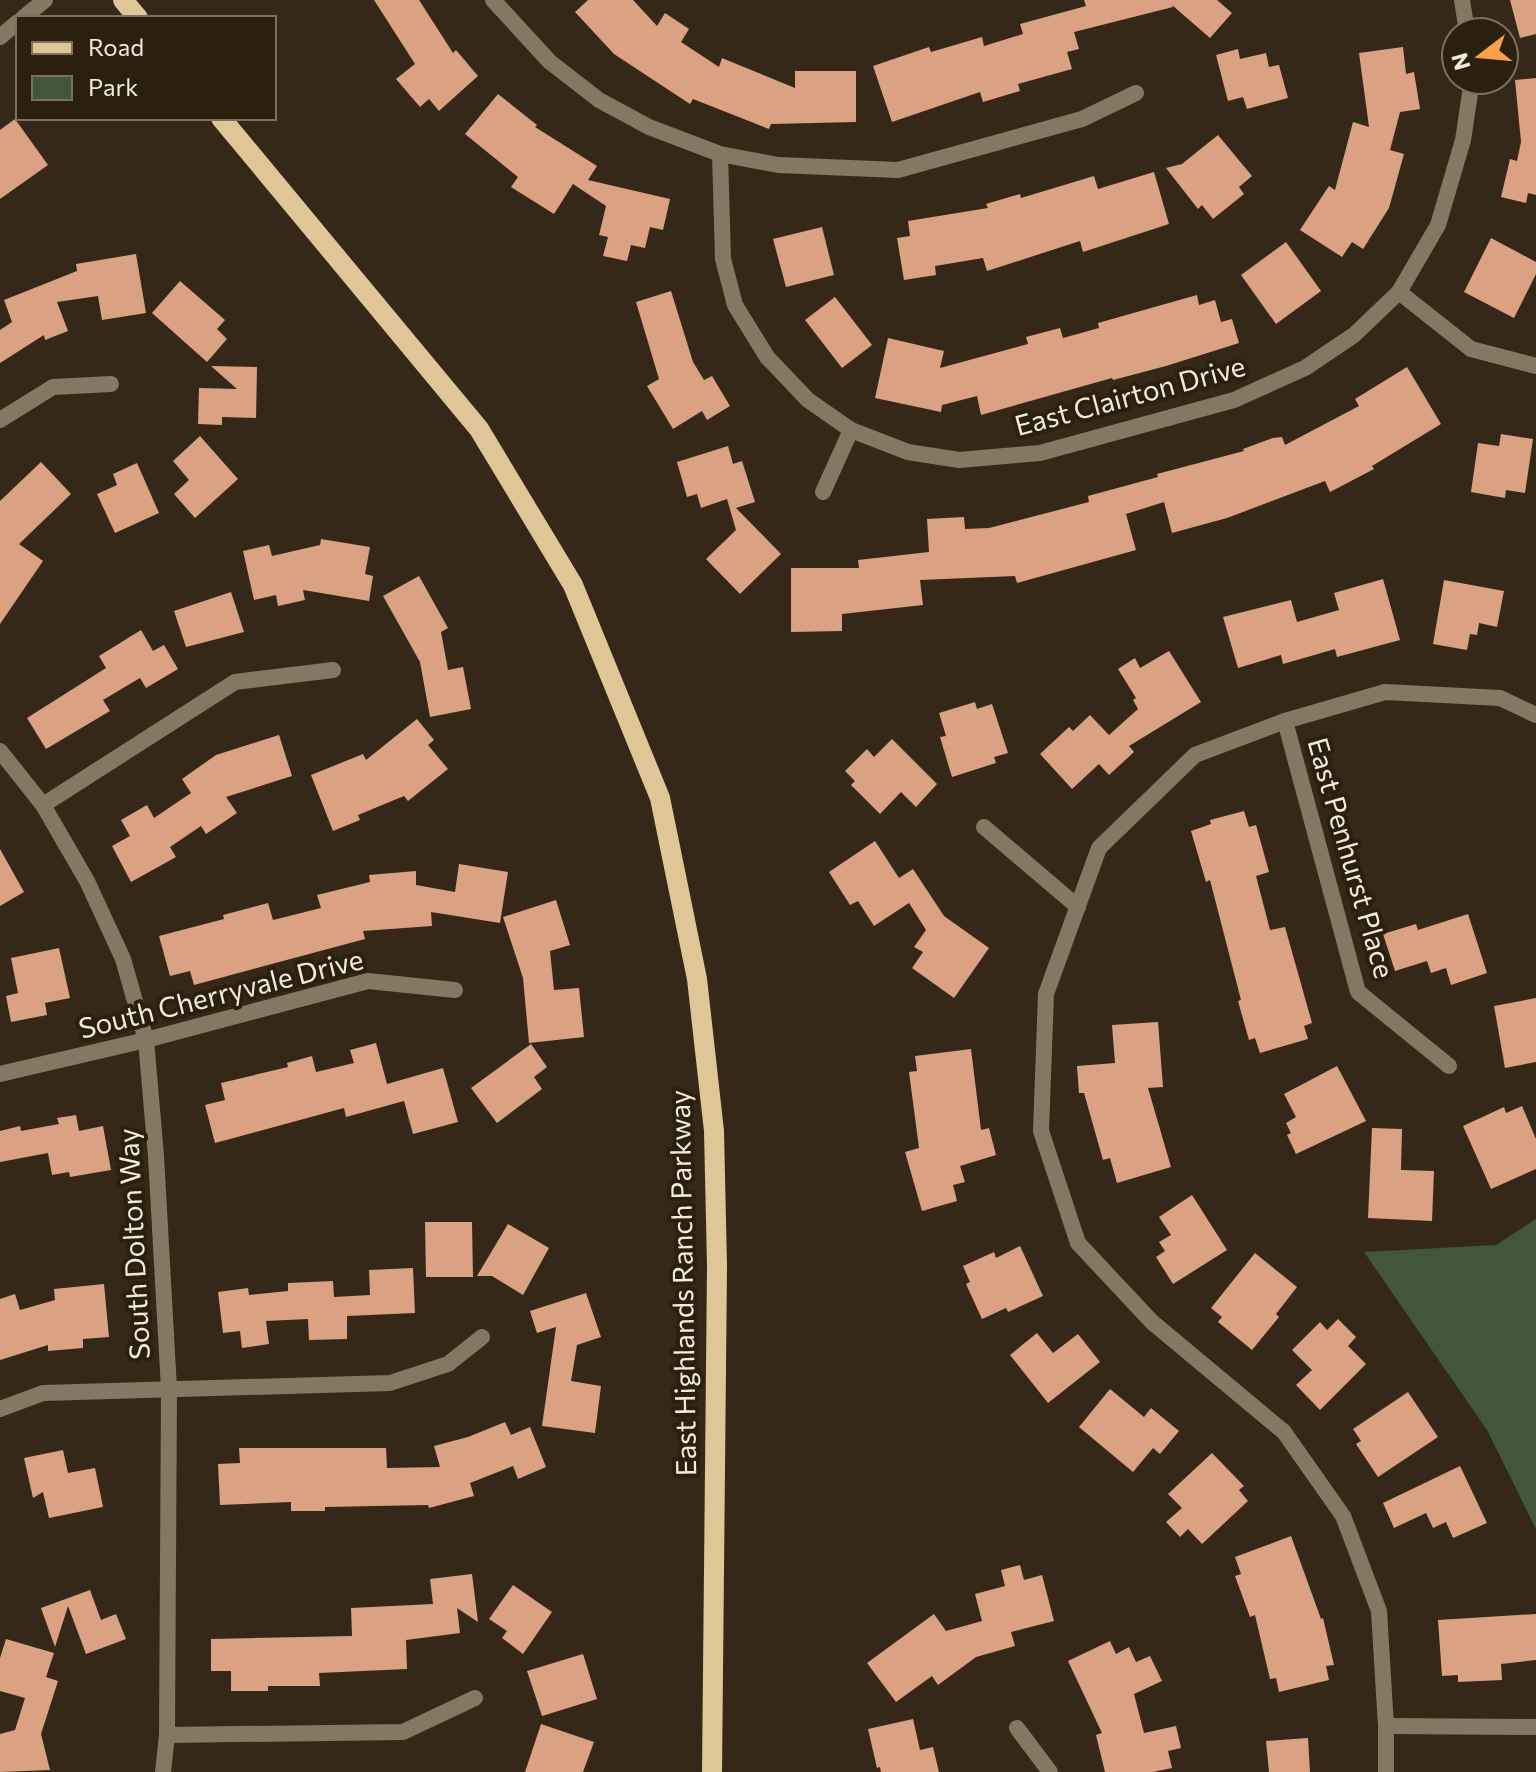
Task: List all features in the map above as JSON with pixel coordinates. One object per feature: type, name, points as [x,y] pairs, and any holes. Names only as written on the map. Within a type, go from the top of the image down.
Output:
[{"type":"main road","points":[[123,0],[136,16]]},
{"type":"main road","name":"East Highlands Ranch Parkway","points":[[223,120],[479,429],[573,585],[660,798],[697,979],[714,1131],[717,1266],[712,1772]]},
{"type":"street","points":[[25,16],[45,0]]},
{"type":"street","points":[[493,0],[550,62],[599,100],[649,127],[720,154],[778,165],[898,170],[1082,119],[1136,93]]},
{"type":"street","points":[[0,37],[16,24]]},
{"type":"street","name":"East Clairton Drive","points":[[720,154],[723,259],[735,305],[767,357],[808,400],[851,430],[908,452],[959,460],[1040,453],[1234,400],[1305,368],[1354,335],[1399,292],[1438,225],[1463,140],[1470,96]]},
{"type":"street","points":[[1399,292],[1471,349],[1536,366]]},
{"type":"street","points":[[0,420],[53,387],[111,384]]},
{"type":"street","points":[[823,492],[851,430]]},
{"type":"street","points":[[43,805],[235,682],[333,670]]},
{"type":"street","points":[[1386,1772],[1379,1611],[1343,1516],[1284,1432],[1152,1322],[1078,1243],[1041,1131],[1046,994],[1099,848],[1195,755],[1285,721],[1385,692],[1500,698],[1536,715]]},
{"type":"street","name":"East Penhurst Place","points":[[1285,721],[1358,992],[1449,1066]]},
{"type":"street","name":"South Dolton Way","points":[[0,751],[43,805],[87,881],[123,959],[146,1040],[169,1389],[167,1735],[163,1772]]},
{"type":"street","points":[[984,827],[1078,907]]},
{"type":"street","name":"South Cherryvale Drive","points":[[0,1074],[146,1040],[368,981],[455,990]]},
{"type":"street","points":[[0,1409],[43,1393],[390,1383],[448,1364],[482,1337]]},
{"type":"street","points":[[167,1735],[403,1732],[475,1698]]},
{"type":"street","points":[[1386,1726],[1536,1727]]},
{"type":"street","points":[[1017,1728],[1050,1772]]},
{"type":"green space","points":[[1536,1219],[1536,1529],[1487,1430],[1364,1252],[1496,1245]]},
{"type":"building","points":[[374,0],[419,0],[453,53],[456,50],[478,76],[439,111],[429,99],[420,107],[396,79],[415,64]]},
{"type":"building","points":[[588,0],[633,0],[657,26],[665,13],[689,29],[681,42],[719,67],[722,58],[795,88],[795,71],[856,71],[856,122],[771,124],[769,129],[693,99],[690,104],[614,54],[575,12]]},
{"type":"building","points":[[1084,0],[1217,0],[1232,13],[1210,38],[1172,5],[1074,32],[1079,49],[1067,52],[1072,69],[1018,84],[1020,91],[983,102],[980,92],[892,122],[873,66],[929,47],[931,52],[982,37],[984,46],[1023,34],[1020,24],[1086,6]]},
{"type":"building","points":[[1510,0],[1536,0],[1536,34],[1520,38],[1520,16],[1514,16]]},
{"type":"building","points":[[1403,47],[1406,74],[1414,72],[1420,109],[1400,112],[1390,150],[1404,154],[1389,208],[1363,249],[1352,242],[1342,257],[1300,230],[1329,186],[1335,190],[1353,122],[1369,127],[1359,53]]},
{"type":"building","points":[[1238,49],[1240,59],[1266,53],[1269,67],[1279,65],[1288,98],[1247,109],[1243,97],[1228,101],[1216,55]]},
{"type":"building","points":[[1536,78],[1536,195],[1528,193],[1526,203],[1501,197],[1510,159],[1517,161],[1521,142],[1517,96],[1520,96],[1520,80]]},
{"type":"building","points":[[498,94],[537,125],[535,127],[597,166],[588,180],[670,199],[663,230],[650,227],[645,248],[631,245],[627,261],[603,256],[608,237],[599,235],[606,206],[573,184],[554,214],[511,187],[518,177],[465,134]]},
{"type":"building","points":[[15,119],[48,165],[0,199],[0,130]]},
{"type":"building","points":[[1218,135],[1252,176],[1239,187],[1244,194],[1213,219],[1202,205],[1198,209],[1166,168],[1182,164]]},
{"type":"building","points":[[1154,172],[1169,224],[1083,252],[1080,241],[987,271],[983,258],[935,266],[936,275],[904,280],[897,238],[910,236],[908,221],[988,208],[986,204],[1020,194],[1021,198],[1094,176],[1098,189]]},
{"type":"building","points":[[822,227],[834,275],[786,287],[773,239]]},
{"type":"building","points":[[1491,238],[1536,262],[1536,274],[1514,318],[1464,292]]},
{"type":"building","points":[[1286,242],[1321,291],[1276,324],[1241,275]]},
{"type":"building","points":[[136,254],[146,313],[102,320],[98,296],[57,302],[68,331],[45,340],[44,335],[0,363],[0,330],[12,322],[4,300],[77,271],[76,264]]},
{"type":"building","points":[[180,281],[225,320],[217,329],[227,339],[207,362],[152,313]]},
{"type":"building","points":[[671,291],[693,362],[704,380],[712,376],[730,406],[707,420],[702,411],[673,429],[647,386],[659,379],[636,302]]},
{"type":"building","points":[[1197,295],[1199,305],[1215,300],[1221,322],[1232,319],[1239,343],[1166,366],[981,415],[977,396],[942,405],[941,412],[875,398],[888,338],[944,351],[940,368],[1028,344],[1026,337],[1060,328],[1063,338],[1099,328],[1098,323]]},
{"type":"building","points":[[835,297],[872,345],[842,368],[805,320]]},
{"type":"building","points":[[211,366],[257,367],[256,418],[222,417],[222,425],[198,424],[199,388],[237,389]]},
{"type":"building","points":[[1407,367],[1441,424],[1372,466],[1374,469],[1330,492],[1325,481],[1227,518],[1172,533],[1164,502],[1126,514],[1136,550],[1017,583],[1015,576],[920,580],[923,605],[842,614],[842,631],[791,632],[791,568],[859,568],[858,560],[929,552],[927,519],[964,517],[965,529],[989,528],[1089,502],[1088,496],[1244,451],[1273,438],[1282,437],[1285,445],[1359,406],[1355,399]]},
{"type":"building","points":[[1501,434],[1533,439],[1525,493],[1506,490],[1505,498],[1471,492],[1478,443],[1499,446]]},
{"type":"building","points":[[200,436],[238,479],[195,518],[174,494],[189,480],[173,461]]},
{"type":"building","points":[[728,446],[733,464],[742,461],[755,502],[736,508],[781,554],[740,594],[706,559],[736,530],[727,499],[701,508],[697,494],[687,497],[677,462]]},
{"type":"building","points":[[41,462],[71,494],[19,544],[43,561],[0,624],[0,501]]},
{"type":"building","points":[[137,463],[159,513],[115,533],[97,494],[117,485],[113,474]]},
{"type":"building","points":[[321,539],[370,547],[365,574],[373,576],[369,601],[303,590],[305,600],[278,606],[276,595],[254,600],[243,551],[269,545],[272,556],[320,545]]},
{"type":"building","points":[[419,576],[448,628],[441,632],[448,670],[463,667],[471,709],[430,717],[420,662],[383,596]]},
{"type":"building","points":[[1383,579],[1400,640],[1337,657],[1335,649],[1283,664],[1281,655],[1238,668],[1223,617],[1291,600],[1297,622],[1339,610],[1334,593]]},
{"type":"building","points":[[1444,580],[1504,591],[1497,627],[1479,623],[1477,635],[1470,634],[1467,650],[1433,644]]},
{"type":"building","points":[[231,592],[244,632],[186,647],[174,611]]},
{"type":"building","points":[[141,630],[153,651],[164,645],[178,669],[146,688],[140,678],[103,700],[110,711],[46,749],[27,718],[106,668],[99,656]]},
{"type":"building","points":[[1169,651],[1201,702],[1129,746],[1134,752],[1109,775],[1099,764],[1072,789],[1040,754],[1069,727],[1073,731],[1090,715],[1109,735],[1138,709],[1133,700],[1136,698],[1118,669],[1135,658],[1140,668]]},
{"type":"building","points":[[975,702],[977,709],[992,704],[1008,753],[994,757],[996,763],[952,777],[940,737],[946,736],[939,713]]},
{"type":"building","points":[[417,719],[434,740],[428,745],[448,769],[408,801],[404,796],[358,815],[360,820],[333,831],[311,775],[363,754],[366,760]]},
{"type":"building","points":[[279,735],[292,776],[226,797],[237,813],[206,834],[201,826],[170,847],[176,857],[131,882],[112,846],[130,836],[121,820],[147,805],[154,818],[191,793],[182,779],[216,755]]},
{"type":"building","points":[[892,739],[937,784],[916,807],[901,792],[880,814],[851,785],[855,781],[845,771],[867,749],[874,757]]},
{"type":"building","points":[[1244,811],[1249,827],[1256,825],[1269,872],[1256,876],[1270,930],[1285,927],[1312,1023],[1304,1026],[1308,1039],[1260,1053],[1255,1038],[1249,1040],[1210,880],[1206,882],[1191,831],[1211,824],[1210,820]]},
{"type":"building","points":[[875,841],[899,878],[913,869],[944,916],[989,948],[954,998],[912,968],[923,952],[914,947],[926,930],[909,903],[874,926],[858,901],[850,905],[829,872]]},
{"type":"building","points":[[0,849],[24,892],[0,906]]},
{"type":"building","points":[[459,864],[508,872],[500,923],[431,912],[432,926],[363,931],[365,939],[194,985],[190,971],[170,976],[159,936],[224,919],[223,915],[268,903],[273,920],[321,908],[317,895],[370,882],[369,875],[416,871],[416,885],[455,892]]},
{"type":"building","points":[[556,900],[570,945],[550,951],[554,990],[579,988],[584,1037],[529,1043],[523,978],[503,917]]},
{"type":"building","points":[[1468,914],[1487,973],[1451,985],[1446,968],[1431,973],[1427,961],[1395,971],[1383,934],[1416,924],[1418,930]]},
{"type":"building","points":[[59,948],[70,998],[45,1003],[47,1015],[11,1022],[6,996],[18,993],[11,958]]},
{"type":"building","points":[[1536,998],[1536,1062],[1505,1068],[1494,1006]]},
{"type":"building","points":[[1158,1022],[1163,1087],[1148,1088],[1171,1167],[1117,1183],[1110,1158],[1103,1160],[1084,1093],[1079,1093],[1077,1066],[1115,1063],[1112,1025]]},
{"type":"building","points":[[376,1043],[387,1084],[443,1068],[458,1122],[413,1134],[404,1101],[346,1117],[344,1108],[215,1143],[205,1105],[225,1100],[221,1083],[288,1067],[287,1063],[312,1056],[316,1072],[354,1063],[350,1050]]},
{"type":"building","points":[[531,1044],[547,1067],[534,1077],[542,1089],[497,1123],[471,1088]]},
{"type":"building","points":[[971,1049],[981,1130],[989,1128],[996,1155],[960,1166],[965,1182],[953,1185],[957,1201],[922,1211],[905,1152],[919,1148],[909,1072],[917,1071],[915,1056]]},
{"type":"building","points":[[1337,1066],[1366,1121],[1296,1154],[1287,1135],[1291,1133],[1286,1123],[1296,1117],[1284,1094]]},
{"type":"building","points":[[1522,1106],[1536,1139],[1536,1169],[1491,1189],[1463,1126],[1504,1107],[1506,1113]]},
{"type":"building","points":[[76,1115],[79,1131],[103,1126],[111,1170],[70,1177],[69,1172],[52,1175],[48,1153],[0,1162],[0,1131],[20,1126],[21,1131],[59,1124],[57,1118]]},
{"type":"building","points":[[1372,1128],[1402,1129],[1401,1170],[1434,1171],[1432,1221],[1368,1218]]},
{"type":"building","points":[[1192,1195],[1227,1250],[1173,1284],[1156,1257],[1165,1251],[1159,1242],[1171,1235],[1159,1217]]},
{"type":"building","points":[[425,1222],[472,1222],[473,1277],[426,1277]]},
{"type":"building","points":[[508,1224],[549,1248],[523,1295],[492,1276],[477,1276]]},
{"type":"building","points":[[1020,1246],[1043,1296],[1008,1312],[1006,1308],[982,1319],[966,1284],[970,1282],[963,1266],[994,1252],[996,1258]]},
{"type":"building","points":[[1255,1253],[1297,1287],[1276,1314],[1279,1317],[1252,1350],[1218,1322],[1222,1317],[1211,1308]]},
{"type":"building","points":[[413,1268],[415,1313],[347,1316],[347,1339],[309,1340],[308,1319],[266,1321],[269,1344],[242,1348],[240,1331],[223,1333],[218,1292],[248,1288],[249,1295],[288,1291],[288,1283],[333,1281],[334,1297],[370,1295],[369,1270]]},
{"type":"building","points":[[104,1284],[109,1337],[83,1339],[83,1348],[48,1351],[48,1345],[0,1360],[0,1299],[15,1294],[20,1310],[55,1300],[54,1289]]},
{"type":"building","points":[[586,1293],[601,1337],[577,1345],[571,1381],[601,1386],[595,1433],[542,1426],[556,1327],[537,1333],[530,1311]]},
{"type":"building","points":[[1338,1319],[1356,1337],[1348,1346],[1366,1364],[1320,1410],[1296,1385],[1312,1370],[1292,1350],[1320,1322],[1327,1330]]},
{"type":"building","points":[[1037,1333],[1053,1353],[1078,1334],[1100,1362],[1048,1403],[1010,1355]]},
{"type":"building","points":[[1110,1389],[1144,1417],[1151,1408],[1179,1431],[1160,1454],[1153,1448],[1133,1472],[1079,1427]]},
{"type":"building","points":[[1408,1392],[1438,1437],[1378,1477],[1356,1444],[1361,1441],[1353,1429]]},
{"type":"building","points":[[505,1422],[511,1435],[530,1427],[546,1467],[518,1479],[513,1466],[470,1483],[474,1496],[429,1508],[428,1505],[325,1507],[325,1511],[291,1511],[291,1502],[220,1505],[218,1464],[240,1463],[239,1448],[386,1448],[387,1468],[440,1467],[434,1446]]},
{"type":"building","points":[[63,1450],[68,1473],[95,1468],[103,1507],[49,1518],[43,1492],[33,1498],[24,1458]]},
{"type":"building","points":[[1212,1453],[1244,1486],[1239,1490],[1248,1501],[1202,1544],[1188,1529],[1180,1537],[1166,1522],[1182,1508],[1168,1494]]},
{"type":"building","points":[[1460,1466],[1487,1523],[1453,1538],[1446,1522],[1433,1528],[1426,1513],[1394,1528],[1383,1503]]},
{"type":"building","points":[[1291,1536],[1323,1618],[1334,1665],[1326,1666],[1329,1680],[1279,1692],[1276,1678],[1270,1679],[1255,1615],[1250,1617],[1235,1576],[1241,1574],[1235,1557]]},
{"type":"building","points":[[1020,1565],[1024,1580],[1042,1575],[1054,1621],[1011,1632],[1015,1646],[976,1657],[938,1685],[932,1676],[896,1702],[867,1663],[934,1614],[946,1631],[982,1621],[975,1594],[1005,1586],[1001,1570]]},
{"type":"building","points":[[472,1574],[478,1622],[457,1608],[460,1633],[406,1640],[407,1669],[319,1673],[320,1686],[268,1686],[268,1691],[231,1691],[231,1671],[211,1671],[211,1639],[352,1636],[351,1608],[433,1604],[430,1579]]},
{"type":"building","points":[[513,1585],[552,1612],[523,1654],[502,1638],[507,1631],[489,1619]]},
{"type":"building","points":[[90,1590],[101,1620],[116,1614],[126,1639],[86,1654],[68,1606],[55,1647],[41,1608]]},
{"type":"building","points":[[1536,1614],[1536,1660],[1501,1664],[1502,1680],[1458,1682],[1458,1675],[1442,1676],[1438,1620]]},
{"type":"building","points":[[6,1639],[54,1653],[46,1677],[58,1681],[41,1734],[50,1770],[0,1772],[0,1734],[15,1730],[25,1698],[0,1691],[0,1658]]},
{"type":"building","points":[[1110,1641],[1116,1654],[1129,1647],[1136,1662],[1150,1656],[1162,1681],[1134,1694],[1144,1733],[1176,1726],[1181,1748],[1168,1751],[1172,1768],[1153,1772],[1105,1772],[1096,1735],[1102,1733],[1068,1661]]},
{"type":"building","points":[[583,1654],[597,1699],[542,1716],[527,1671]]},
{"type":"building","points":[[913,1719],[920,1750],[933,1747],[939,1772],[881,1772],[880,1767],[877,1768],[868,1729]]},
{"type":"building","points":[[541,1724],[594,1742],[583,1772],[525,1772]]},
{"type":"building","points":[[1308,1738],[1310,1772],[1269,1772],[1266,1741]]}]
